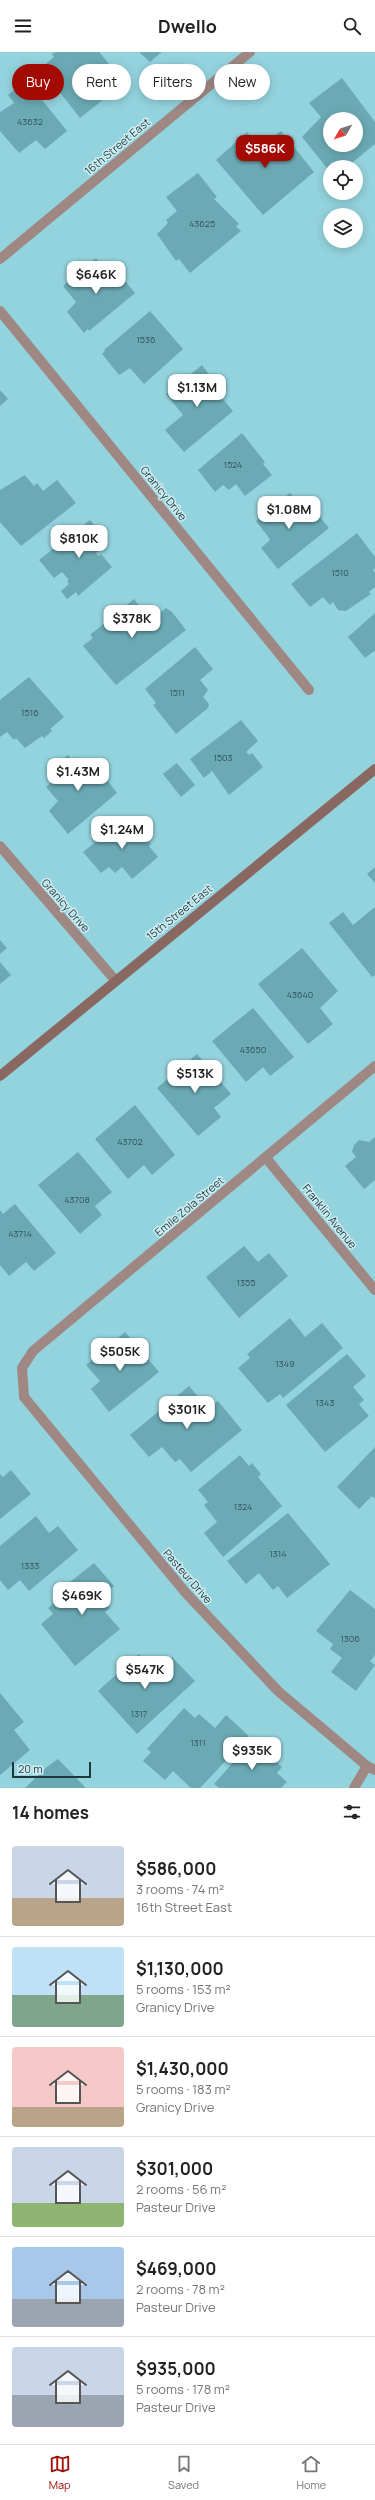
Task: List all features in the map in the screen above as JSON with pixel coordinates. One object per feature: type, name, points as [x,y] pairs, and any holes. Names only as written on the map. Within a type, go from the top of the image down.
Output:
[{"type":"street","name":"16th Street East","points":[[0,259],[250,52]]},
{"type":"street","name":"Granicy Drive","points":[[0,311],[309,690]]},
{"type":"street","name":"15th Street East","points":[[0,1076],[115,980],[375,769]]},
{"type":"street","name":"Granicy Drive","points":[[0,846],[115,980]]},
{"type":"street","name":"Emile Zola Street","points":[[22,1368],[34,1351],[375,1066]]},
{"type":"street","name":"Franklin Avenue","points":[[266,1158],[375,1290]]},
{"type":"street","name":"Pasteur Drive","points":[[22,1368],[24,1397],[185,1592],[278,1691],[371,1768]]},
{"type":"street","points":[[354,1788],[371,1768]]},
{"type":"building","points":[[55,52],[99,52],[109,64],[72,64],[72,100],[103,100],[80,118],[64,97],[64,64],[46,64],[54,57],[52,54]]},
{"type":"building","points":[[139,52],[162,52],[150,62]]},
{"type":"building","points":[[342,78],[375,122],[375,144],[356,160],[323,160],[323,163],[302,137],[321,117],[309,103]]},
{"type":"building","points":[[12,92],[12,100],[42,100],[67,131],[45,149],[36,140],[19,153],[0,131],[0,112],[14,103],[8,95]]},
{"type":"building","points":[[281,131],[314,172],[263,215],[216,160],[247,132],[258,147]]},
{"type":"building","points":[[198,173],[217,197],[214,199],[239,224],[236,226],[241,231],[190,273],[179,259],[176,261],[157,234],[168,223],[166,220],[177,211],[166,197]]},
{"type":"building","points":[[96,258],[110,275],[108,277],[112,282],[120,275],[135,293],[89,331],[88,329],[84,333],[67,312],[76,302],[63,286]]},
{"type":"building","points":[[150,311],[183,349],[144,384],[130,368],[119,375],[102,354],[105,351],[104,350]]},
{"type":"building","points":[[202,365],[224,395],[221,397],[233,411],[184,452],[165,430],[183,415],[166,394]]},
{"type":"building","points":[[0,390],[8,399],[0,406]]},
{"type":"building","points":[[242,433],[265,462],[263,464],[272,475],[245,496],[236,484],[229,490],[223,485],[215,492],[198,470]]},
{"type":"building","points":[[25,475],[34,486],[37,483],[43,491],[57,480],[76,503],[21,546],[0,522],[0,490]]},
{"type":"building","points":[[290,493],[303,510],[301,511],[306,518],[315,511],[329,528],[278,569],[261,548],[270,540],[256,521]]},
{"type":"building","points":[[90,520],[108,541],[96,553],[98,556],[101,554],[112,567],[78,596],[76,592],[67,599],[61,591],[69,584],[67,581],[69,580],[62,572],[54,578],[39,560]]},
{"type":"building","points":[[357,533],[375,557],[375,568],[373,570],[375,573],[375,587],[369,592],[371,594],[346,611],[338,610],[333,602],[330,605],[323,597],[310,607],[291,584]]},
{"type":"building","points":[[134,599],[143,610],[146,606],[155,617],[166,608],[172,612],[186,630],[116,685],[83,646],[93,638],[90,635]]},
{"type":"building","points":[[375,613],[375,652],[374,651],[365,658],[348,637]]},
{"type":"building","points":[[195,647],[213,669],[200,680],[208,690],[203,697],[209,704],[208,708],[176,734],[153,705],[156,703],[145,689]]},
{"type":"building","points":[[29,677],[64,717],[50,729],[52,731],[44,738],[42,736],[25,748],[16,738],[14,740],[7,732],[0,737],[0,700]]},
{"type":"building","points":[[241,720],[258,741],[246,752],[249,755],[252,753],[263,767],[229,795],[212,771],[204,778],[190,759]]},
{"type":"building","points":[[68,755],[73,761],[78,757],[86,767],[93,761],[117,793],[68,834],[49,811],[58,801],[46,787],[59,776],[52,768]]},
{"type":"building","points":[[177,763],[195,785],[181,797],[163,774]]},
{"type":"building","points":[[128,816],[151,844],[149,846],[158,857],[132,879],[122,867],[115,873],[109,867],[101,873],[83,852]]},
{"type":"building","points":[[375,867],[375,883],[367,874]]},
{"type":"building","points":[[375,907],[375,975],[372,977],[329,923],[343,912],[353,925]]},
{"type":"building","points":[[0,940],[7,948],[0,954]]},
{"type":"building","points":[[302,948],[338,991],[320,1008],[333,1024],[308,1044],[258,984]]},
{"type":"building","points":[[0,962],[11,975],[0,984]]},
{"type":"building","points":[[253,1008],[294,1057],[270,1076],[263,1067],[246,1082],[212,1041]]},
{"type":"building","points":[[197,1054],[231,1094],[214,1108],[221,1117],[198,1136],[157,1088]]},
{"type":"building","points":[[135,1105],[175,1155],[152,1175],[144,1165],[128,1179],[95,1139]]},
{"type":"building","points":[[375,1137],[375,1180],[364,1189],[345,1166],[356,1157],[352,1152],[354,1145],[359,1140],[369,1142]]},
{"type":"building","points":[[78,1152],[112,1192],[95,1206],[102,1215],[80,1234],[38,1185]]},
{"type":"building","points":[[15,1204],[56,1253],[34,1271],[26,1262],[9,1276],[0,1265],[0,1210],[3,1214]]},
{"type":"building","points":[[244,1246],[258,1262],[269,1253],[288,1276],[239,1318],[206,1277]]},
{"type":"building","points":[[290,1318],[305,1337],[322,1323],[343,1348],[283,1398],[280,1394],[268,1403],[238,1368],[250,1358],[247,1354]]},
{"type":"building","points":[[125,1332],[159,1372],[109,1412],[91,1389],[100,1381],[86,1365]]},
{"type":"building","points":[[347,1354],[366,1376],[353,1387],[364,1400],[359,1404],[369,1416],[325,1452],[286,1405]]},
{"type":"building","points":[[189,1386],[200,1399],[203,1396],[212,1406],[218,1401],[242,1430],[191,1472],[180,1459],[175,1462],[162,1447],[149,1457],[130,1435]]},
{"type":"building","points":[[375,1447],[375,1499],[372,1496],[359,1509],[337,1487]]},
{"type":"building","points":[[240,1455],[249,1466],[252,1463],[261,1474],[258,1477],[282,1506],[223,1557],[204,1533],[217,1522],[204,1505],[208,1502],[198,1490]]},
{"type":"building","points":[[11,1470],[31,1494],[0,1519],[0,1474],[3,1477]]},
{"type":"building","points":[[288,1513],[330,1564],[287,1598],[278,1586],[273,1590],[259,1573],[246,1584],[227,1561]]},
{"type":"building","points":[[36,1516],[49,1533],[58,1526],[78,1550],[29,1591],[20,1580],[8,1590],[0,1580],[0,1546]]},
{"type":"building","points":[[94,1563],[114,1586],[100,1597],[110,1608],[105,1612],[120,1629],[75,1666],[41,1624],[53,1614],[48,1608],[64,1595],[60,1590]]},
{"type":"building","points":[[350,1590],[375,1609],[375,1655],[370,1661],[375,1665],[356,1691],[331,1672],[342,1658],[330,1649],[333,1644],[316,1631]]},
{"type":"building","points":[[139,1654],[146,1662],[149,1659],[158,1669],[164,1662],[172,1657],[195,1681],[137,1734],[98,1691]]},
{"type":"building","points":[[0,1693],[24,1722],[14,1730],[30,1750],[0,1775]]},
{"type":"building","points":[[184,1708],[195,1718],[199,1714],[215,1728],[226,1715],[249,1736],[200,1788],[191,1788],[173,1771],[165,1780],[143,1761],[151,1752],[147,1749]]},
{"type":"building","points":[[253,1740],[282,1767],[277,1773],[287,1782],[281,1788],[219,1788],[214,1784]]},
{"type":"building","points":[[58,1759],[86,1788],[25,1788],[48,1766]]}]
